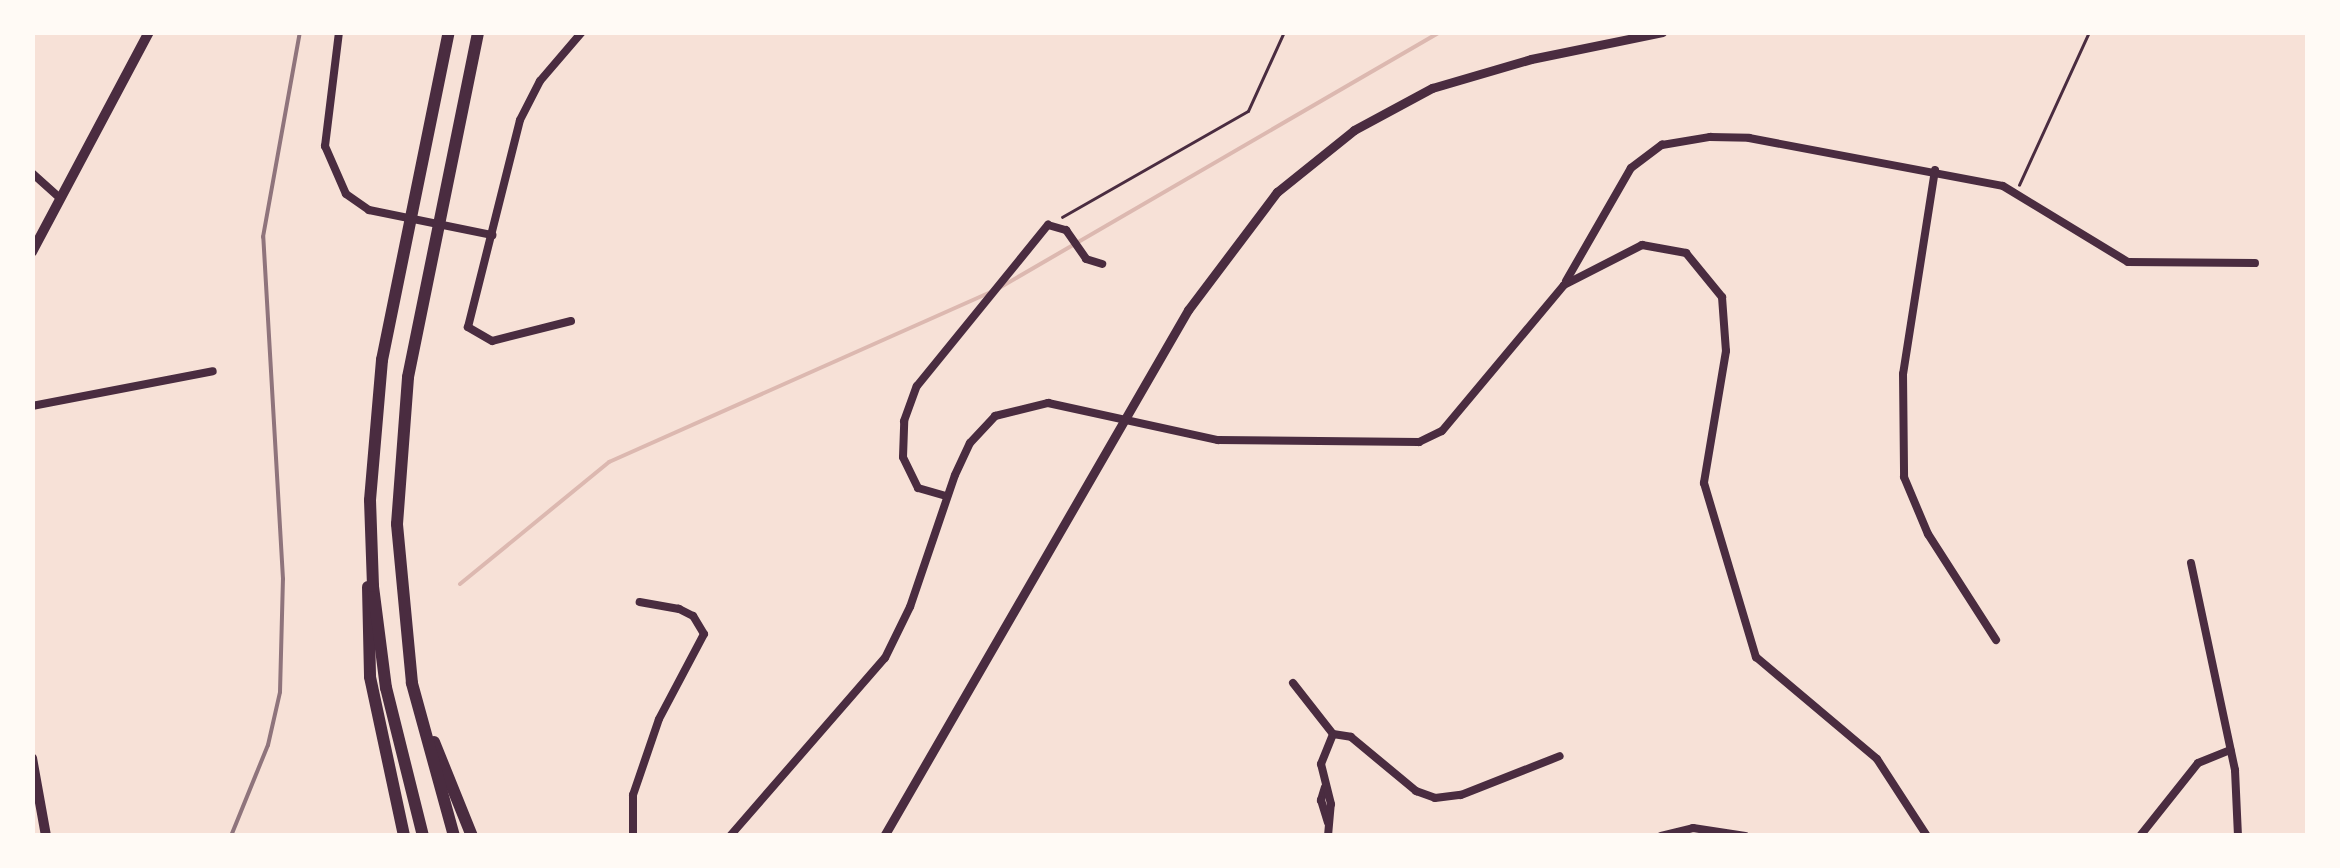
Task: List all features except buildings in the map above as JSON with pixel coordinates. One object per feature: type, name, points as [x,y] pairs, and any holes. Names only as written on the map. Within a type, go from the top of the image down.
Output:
[{"type":"highway","points":[[404,836],[382,748],[366,649],[382,360],[449,32]]},
{"type":"highway","points":[[454,836],[412,683],[398,524],[406,395],[478,32]]},
{"type":"highway","points":[[371,558],[386,688],[423,836]]},
{"type":"highway","points":[[412,683],[472,836]]},
{"type":"main road","points":[[32,252],[149,32]]},
{"type":"main road","points":[[32,758],[46,836]]},
{"type":"street","points":[[339,32],[325,146],[346,194],[369,210],[492,236]]},
{"type":"street","points":[[571,320],[492,341],[473,335],[469,314],[520,120],[540,81],[582,32]]},
{"type":"street","points":[[884,836],[1123,421],[1229,249],[1278,192],[1354,130],[1458,78],[1662,32]]},
{"type":"street","points":[[730,836],[864,686],[896,639],[946,496],[970,443],[1010,407],[1048,403],[1123,421],[1252,442],[1431,438],[1564,285],[1620,182],[1662,145],[1749,138],[1935,170],[2015,190],[2128,262],[2254,263]]},
{"type":"street","points":[[1935,170],[1904,374],[1904,477],[1922,522],[1996,640]]},
{"type":"street","points":[[32,173],[59,197]]},
{"type":"street","points":[[946,496],[926,495],[906,468],[904,421],[910,398],[1048,226],[1066,230],[1086,259],[1102,264]]},
{"type":"street","points":[[1564,285],[1642,245],[1686,253],[1714,282],[1727,323],[1704,482],[1747,637],[1781,684],[1877,759],[1927,836]]},
{"type":"street","points":[[32,406],[213,371]]},
{"type":"street","points":[[2190,562],[2230,750],[2238,836]]},
{"type":"street","points":[[634,836],[633,795],[660,719],[704,634],[693,616],[679,609],[640,602]]},
{"type":"street","points":[[1293,683],[1333,734],[1351,737],[1416,791],[1435,798],[1461,795],[1560,756]]},
{"type":"street","points":[[1328,836],[1320,800],[1325,786],[1321,764],[1333,734]]},
{"type":"street","points":[[2140,836],[2198,763],[2230,750]]},
{"type":"street","points":[[1661,836],[1710,828],[1745,836]]},
{"type":"path","points":[[1048,226],[1248,111],[1284,32]]},
{"type":"path","points":[[2015,190],[2089,32]]},
{"type":"waterway","points":[[999,288],[1440,32]]},
{"type":"waterway","points":[[460,584],[609,462],[991,292]]},
{"type":"railway","points":[[231,836],[268,745],[280,692],[283,579],[263,237],[300,32]]}]
